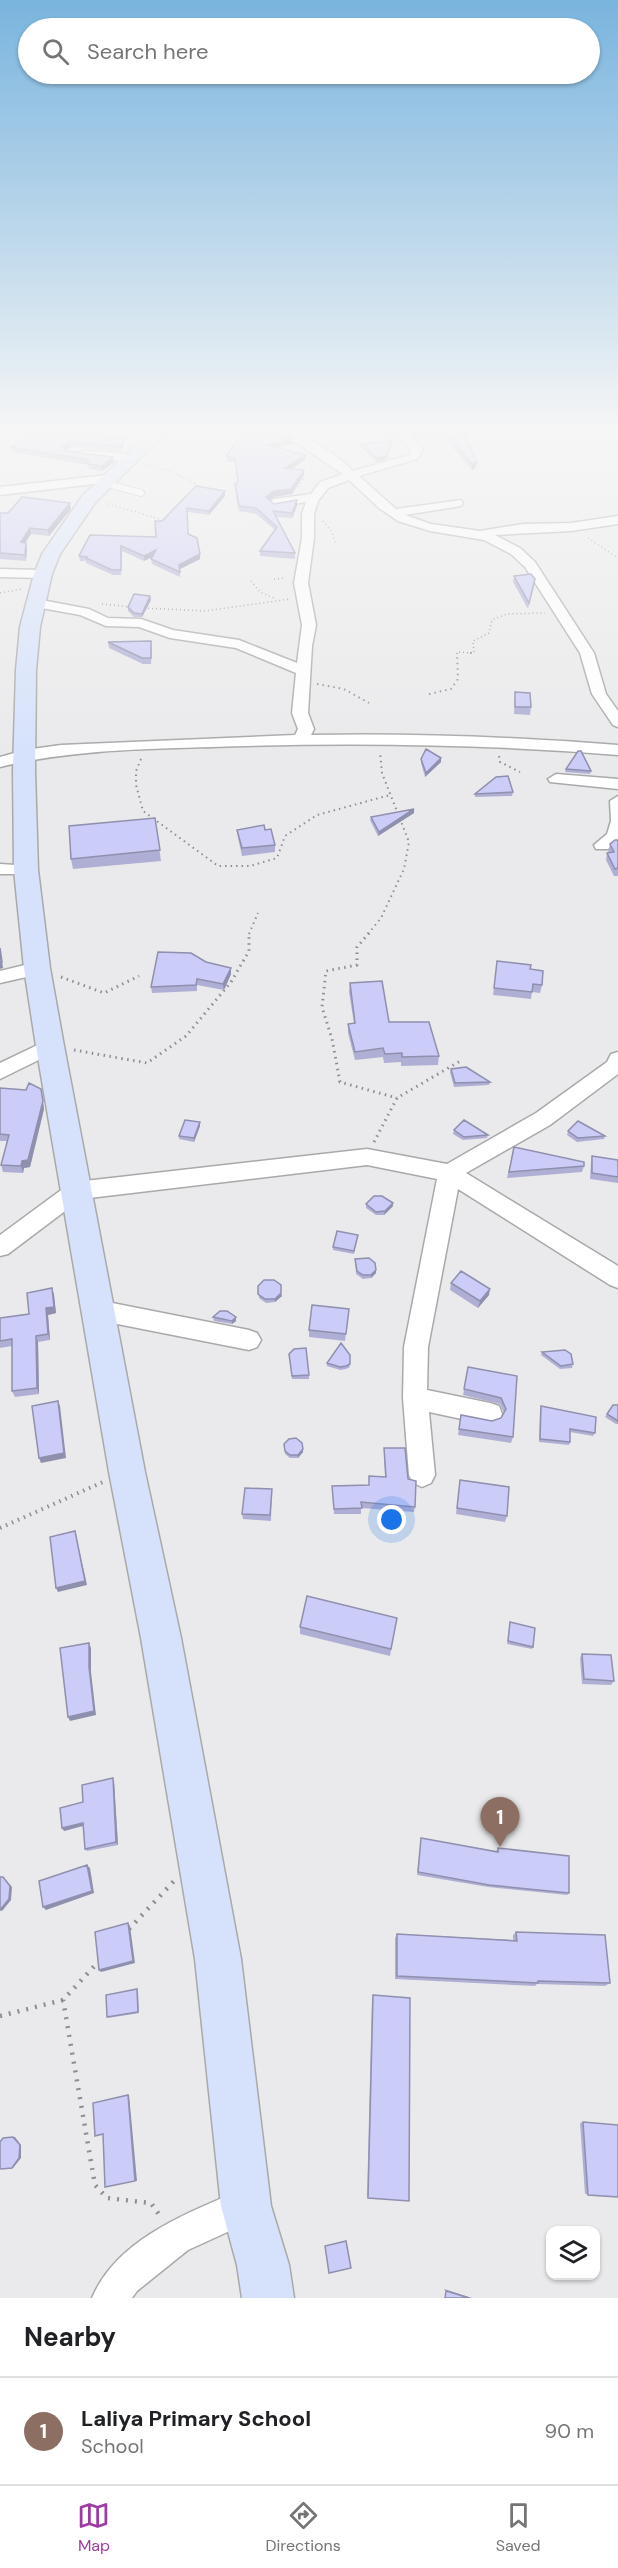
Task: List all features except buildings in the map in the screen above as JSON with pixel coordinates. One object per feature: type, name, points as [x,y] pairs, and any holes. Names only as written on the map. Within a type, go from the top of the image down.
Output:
[{"type":"street","points":[[62,539],[51,554],[40,588],[27,648],[13,758],[13,869],[37,968],[87,1242],[97,1310],[161,1638],[200,1854],[218,1959],[246,2206],[262,2265],[268,2298]]},
{"type":"street","points":[[303,734],[300,713],[305,646],[309,625],[301,584],[308,539]]},
{"type":"street","points":[[499,539],[521,554],[562,612],[587,653],[599,694],[618,722]]},
{"type":"street","points":[[0,573],[40,588],[106,622],[141,623],[170,634],[239,644],[303,677]]},
{"type":"street","points":[[13,758],[71,750],[303,734],[336,739],[380,738],[618,750]]},
{"type":"street","points":[[556,779],[618,784]]},
{"type":"street","points":[[602,845],[615,836],[618,801]]},
{"type":"street","points":[[0,977],[37,968]]},
{"type":"street","points":[[0,1072],[50,1046]]},
{"type":"street","points":[[449,1173],[543,1119],[615,1066],[618,1059]]},
{"type":"street","points":[[0,1247],[76,1191],[367,1157],[449,1173],[618,1278]]},
{"type":"street","points":[[422,1475],[416,1398],[416,1347],[449,1173]]},
{"type":"street","points":[[97,1310],[249,1340]]},
{"type":"street","points":[[416,1398],[490,1414]]},
{"type":"street","points":[[110,2298],[124,2278],[175,2237],[246,2206]]},
{"type":"path","points":[[334,539],[336,545]]},
{"type":"path","points":[[589,539],[618,558]]},
{"type":"path","points":[[251,581],[260,592],[277,600]]},
{"type":"path","points":[[99,603],[206,611],[277,600],[303,599]]},
{"type":"path","points":[[429,694],[451,689],[458,679],[457,652],[474,653],[473,640],[489,633],[492,620],[507,614],[562,612]]},
{"type":"path","points":[[303,677],[354,691],[369,703]]},
{"type":"path","points":[[380,738],[382,773],[409,842],[404,869],[381,918],[357,947],[357,965],[326,971],[322,1007],[332,1039],[340,1082],[397,1098]]},
{"type":"path","points":[[148,746],[136,766],[137,801],[143,811],[218,866],[250,866],[277,858],[285,836],[317,815],[390,795]]},
{"type":"path","points":[[50,1046],[147,1063],[186,1036],[231,982],[249,951],[249,932],[258,913]]},
{"type":"path","points":[[37,968],[104,993],[139,976]]},
{"type":"path","points":[[367,1157],[397,1098],[462,1060]]},
{"type":"path","points":[[0,1528],[127,1472]]},
{"type":"path","points":[[127,1931],[200,1854]]},
{"type":"path","points":[[0,2016],[63,2000],[103,1957]]},
{"type":"path","points":[[63,2000],[95,2186],[107,2198],[151,2203],[175,2237]]},
{"type":"place","name":"Laliya Primary School","points":[[500,1847]]}]
